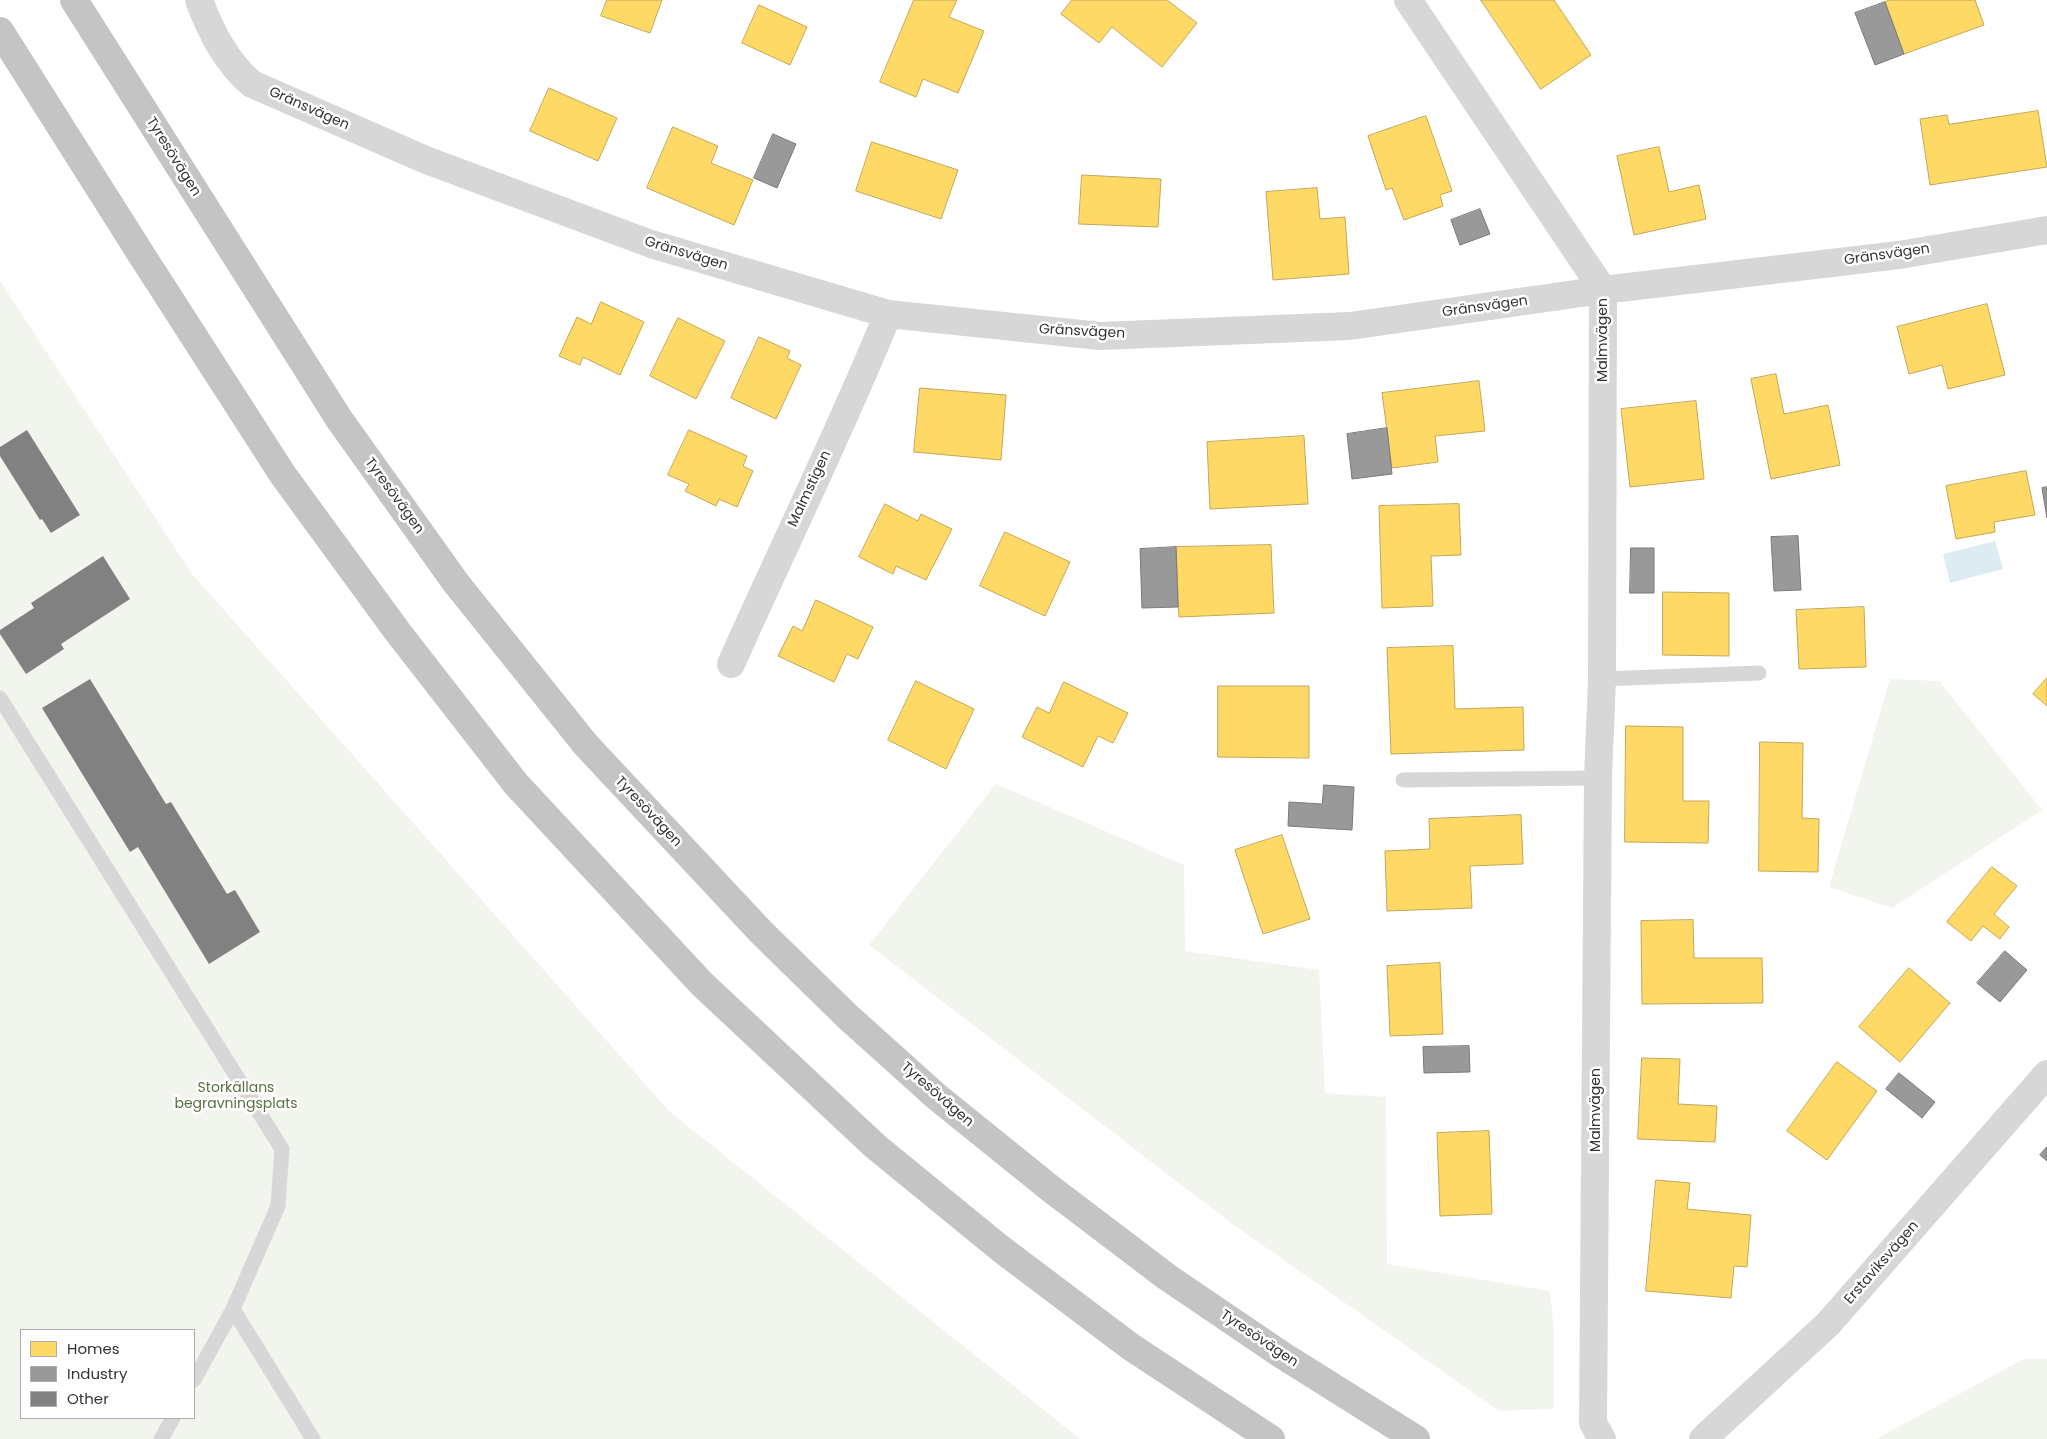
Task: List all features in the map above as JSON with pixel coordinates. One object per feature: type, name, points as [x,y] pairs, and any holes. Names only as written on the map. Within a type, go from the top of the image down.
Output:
[{"type":"highway","name":"Tyresövägen","points":[[74,0],[339,419],[456,583],[599,760],[762,933],[848,1016],[937,1097],[1050,1189],[1167,1277],[1282,1355],[1416,1439]]},
{"type":"highway","points":[[0,31],[144,260],[283,475],[396,631],[516,784],[702,984],[875,1146],[1001,1250],[1131,1346],[1271,1439]]},
{"type":"street","name":"Gränsvägen","points":[[200,0],[218,44],[237,70],[252,84],[426,160],[651,244],[888,314],[1110,336],[1350,326],[1603,290],[1900,254],[2047,230]]},
{"type":"street","name":"Malmvägen","points":[[1408,0],[1603,290],[1602,679],[1598,778],[1593,1423],[1602,1439]]},
{"type":"street","name":"Malmstigen","points":[[731,664],[782,549],[859,385],[888,314]]},
{"type":"street","name":"Erstaviksvägen","points":[[1703,1439],[1828,1324],[2047,1074]]},
{"type":"lane","points":[[1602,679],[1759,673]]},
{"type":"lane","points":[[0,699],[282,1149],[278,1206],[232,1309],[195,1378]]},
{"type":"lane","points":[[1403,780],[1598,778]]},
{"type":"lane","points":[[232,1309],[313,1439]]},
{"type":"lane","points":[[161,1439],[172,1419]]},
{"type":"green space","name":"Storkällans begravningsplats","points":[[0,281],[192,574],[669,1111],[1080,1439],[0,1439]]},
{"type":"green space","points":[[1890,679],[1939,681],[2042,810],[1892,908],[1829,887]]},
{"type":"green space","points":[[996,784],[1184,865],[1185,951],[1319,970],[1325,1093],[1386,1097],[1387,1264],[1550,1291],[1554,1331],[1554,1409],[1499,1411],[1231,1223],[869,945]]},
{"type":"green space","points":[[2024,1359],[2047,1359],[2047,1439],[1876,1439]]},
{"type":"shaded area","points":[[1995,541],[2003,569],[1950,583],[1943,554]]},
{"type":"building: Homes","points":[[607,0],[662,0],[650,33],[601,16]]},
{"type":"building: Homes","points":[[914,0],[957,0],[949,17],[984,31],[958,93],[923,79],[916,97],[880,82]]},
{"type":"building: Homes","points":[[1072,0],[1167,0],[1197,23],[1162,67],[1112,27],[1099,43],[1061,14]]},
{"type":"building: Homes","points":[[1481,0],[1554,0],[1591,55],[1541,89]]},
{"type":"building: Homes","points":[[1890,0],[1975,0],[1984,25],[1904,54],[1885,2]]},
{"type":"building: Homes","points":[[759,5],[807,27],[790,65],[742,43]]},
{"type":"building: Homes","points":[[549,88],[617,118],[598,161],[530,131]]},
{"type":"building: Homes","points":[[2038,111],[2047,167],[1930,185],[1920,119],[1947,115],[1949,124]]},
{"type":"building: Homes","points":[[1426,116],[1452,191],[1440,195],[1443,206],[1404,220],[1392,188],[1386,190],[1368,136]]},
{"type":"building: Homes","points":[[673,127],[718,146],[711,163],[753,180],[734,225],[647,188]]},
{"type":"building: Homes","points":[[872,142],[958,170],[941,219],[856,191]]},
{"type":"building: Homes","points":[[1659,147],[1669,192],[1699,185],[1706,219],[1634,235],[1617,156]]},
{"type":"building: Homes","points":[[1082,175],[1161,179],[1158,227],[1079,224]]},
{"type":"building: Homes","points":[[1317,188],[1320,219],[1345,217],[1349,274],[1273,280],[1266,192]]},
{"type":"building: Homes","points":[[601,302],[644,322],[620,375],[583,357],[580,365],[559,356],[577,317],[591,324]]},
{"type":"building: Homes","points":[[1987,304],[2005,375],[1948,389],[1942,365],[1909,374],[1897,327]]},
{"type":"building: Homes","points":[[678,318],[725,341],[696,399],[650,376]]},
{"type":"building: Homes","points":[[759,337],[790,351],[787,358],[801,365],[776,419],[731,398]]},
{"type":"building: Homes","points":[[1776,374],[1784,414],[1828,405],[1840,465],[1771,479],[1751,379]]},
{"type":"building: Homes","points":[[1479,381],[1485,431],[1435,436],[1438,462],[1392,468],[1382,393]]},
{"type":"building: Homes","points":[[920,388],[1006,395],[1001,460],[914,452]]},
{"type":"building: Homes","points":[[1696,401],[1704,479],[1630,487],[1621,409]]},
{"type":"building: Homes","points":[[689,430],[747,456],[743,466],[753,471],[737,507],[719,499],[716,506],[685,491],[689,484],[668,475]]},
{"type":"building: Homes","points":[[1304,436],[1308,504],[1210,509],[1207,442]]},
{"type":"building: Homes","points":[[2026,471],[2035,515],[1994,522],[1995,532],[1956,539],[1946,486]]},
{"type":"building: Homes","points":[[885,504],[918,521],[921,514],[952,529],[926,580],[896,566],[893,574],[859,557]]},
{"type":"building: Homes","points":[[1459,504],[1461,555],[1431,556],[1433,606],[1382,608],[1379,506]]},
{"type":"building: Homes","points":[[1005,532],[1070,562],[1045,616],[980,586]]},
{"type":"building: Homes","points":[[1271,545],[1274,613],[1179,617],[1176,547]]},
{"type":"building: Homes","points":[[1663,592],[1729,593],[1729,656],[1663,655]]},
{"type":"building: Homes","points":[[816,600],[873,627],[858,659],[847,654],[834,682],[778,656],[793,626],[802,631]]},
{"type":"building: Homes","points":[[1864,607],[1866,667],[1799,669],[1796,610]]},
{"type":"building: Homes","points":[[1453,646],[1455,709],[1523,707],[1524,750],[1391,754],[1387,648]]},
{"type":"building: Homes","points":[[2047,678],[2047,706],[2033,694]]},
{"type":"building: Homes","points":[[916,681],[974,709],[946,769],[888,740]]},
{"type":"building: Homes","points":[[1064,682],[1128,713],[1113,743],[1098,736],[1083,767],[1022,737],[1037,707],[1049,713]]},
{"type":"building: Homes","points":[[1218,686],[1309,686],[1309,758],[1218,757]]},
{"type":"building: Homes","points":[[1626,726],[1683,727],[1683,801],[1709,801],[1708,843],[1625,842]]},
{"type":"building: Homes","points":[[1760,742],[1803,743],[1802,818],[1819,819],[1818,872],[1759,871]]},
{"type":"building: Homes","points":[[1521,815],[1523,864],[1470,866],[1472,908],[1387,911],[1385,851],[1430,849],[1429,819]]},
{"type":"building: Homes","points":[[1282,835],[1310,919],[1263,934],[1235,850]]},
{"type":"building: Homes","points":[[1992,867],[2017,886],[1994,914],[2009,927],[2000,939],[1983,926],[1971,941],[1947,922]]},
{"type":"building: Homes","points":[[1693,920],[1694,958],[1762,958],[1763,1003],[1642,1004],[1641,921]]},
{"type":"building: Homes","points":[[1440,963],[1443,1034],[1390,1036],[1387,966]]},
{"type":"building: Homes","points":[[1909,968],[1950,1003],[1900,1062],[1859,1027]]},
{"type":"building: Homes","points":[[1642,1058],[1680,1059],[1678,1104],[1717,1106],[1715,1142],[1638,1139]]},
{"type":"building: Homes","points":[[1837,1062],[1877,1091],[1827,1160],[1787,1131]]},
{"type":"building: Homes","points":[[1489,1131],[1492,1214],[1440,1216],[1437,1133]]},
{"type":"building: Homes","points":[[1656,1180],[1690,1183],[1687,1209],[1751,1215],[1747,1267],[1734,1266],[1731,1298],[1646,1291]]},
{"type":"building: Industry","points":[[1885,2],[1904,54],[1875,65],[1855,13]]},
{"type":"building: Industry","points":[[773,134],[796,144],[777,188],[754,178]]},
{"type":"building: Industry","points":[[1480,209],[1490,234],[1460,245],[1451,220]]},
{"type":"building: Industry","points":[[1387,428],[1392,474],[1352,479],[1347,434]]},
{"type":"building: Industry","points":[[2047,487],[2047,518],[2042,488]]},
{"type":"building: Industry","points":[[1798,536],[1801,590],[1774,591],[1771,537]]},
{"type":"building: Industry","points":[[1176,547],[1178,607],[1142,608],[1140,549]]},
{"type":"building: Industry","points":[[1631,548],[1654,548],[1654,593],[1630,593]]},
{"type":"building: Industry","points":[[1324,785],[1354,787],[1352,830],[1288,826],[1289,802],[1322,804]]},
{"type":"building: Industry","points":[[2005,951],[2027,970],[2000,1002],[1977,983]]},
{"type":"building: Industry","points":[[1469,1046],[1470,1072],[1424,1073],[1423,1047]]},
{"type":"building: Industry","points":[[1899,1073],[1935,1102],[1922,1118],[1886,1089]]},
{"type":"building: Industry","points":[[2047,1147],[2047,1161],[2040,1155]]},
{"type":"building: Other","points":[[27,430],[80,515],[51,533],[42,519],[40,520],[0,456],[0,447]]},
{"type":"building: Other","points":[[103,556],[130,599],[61,644],[64,649],[26,674],[0,634],[0,630],[34,608],[31,603]]},
{"type":"building: Other","points":[[90,679],[166,804],[171,802],[227,894],[235,890],[260,932],[209,964],[138,847],[130,852],[42,708]]}]
